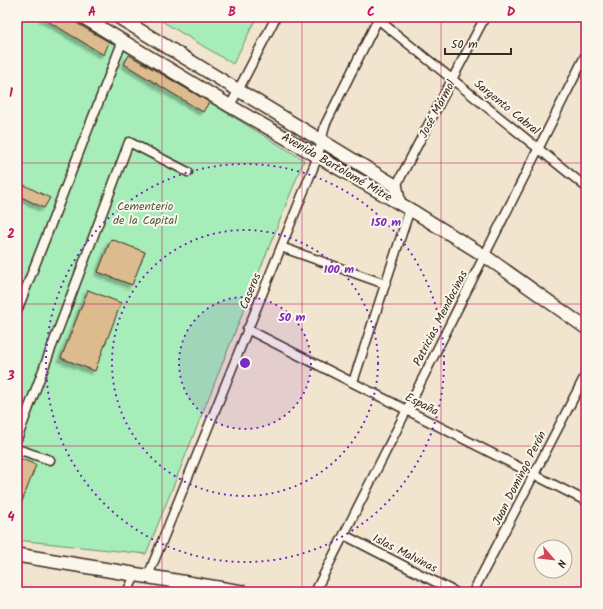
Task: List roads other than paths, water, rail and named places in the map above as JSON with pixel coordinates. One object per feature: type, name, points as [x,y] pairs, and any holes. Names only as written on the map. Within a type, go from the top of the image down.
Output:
[{"type":"main road","points":[[17,555],[242,592]]},
{"type":"street","name":"Avenida Bartolomé Mitre","points":[[83,17],[230,106],[404,206],[485,256],[586,328]]},
{"type":"street","name":"Avenida Bartolomé Mitre","points":[[118,17],[396,186]]},
{"type":"street","points":[[230,106],[276,17]]},
{"type":"street","name":"José Mármol","points":[[396,186],[485,17]]},
{"type":"street","name":"Sargento Cabral","points":[[377,18],[586,187]]},
{"type":"street","name":"Caseros","points":[[127,592],[142,575],[248,329],[318,156],[320,141],[325,125],[377,18]]},
{"type":"street","points":[[17,311],[123,40]]},
{"type":"street","name":"Patricias Mendocinas","points":[[315,592],[586,54]]},
{"type":"street","points":[[17,439],[128,142],[188,172]]},
{"type":"street","points":[[353,382],[384,284],[404,206],[396,186]]},
{"type":"street","points":[[281,247],[384,284]]},
{"type":"street","name":"España","points":[[248,329],[586,501]]},
{"type":"street","name":"Juan Domingo Perón","points":[[473,592],[586,374]]},
{"type":"street","points":[[17,449],[50,460]]},
{"type":"street","name":"Islas Malvinas","points":[[344,535],[456,592]]},
{"type":"park label","name":"Cementerio de la Capital","points":[[145,213]]}]
